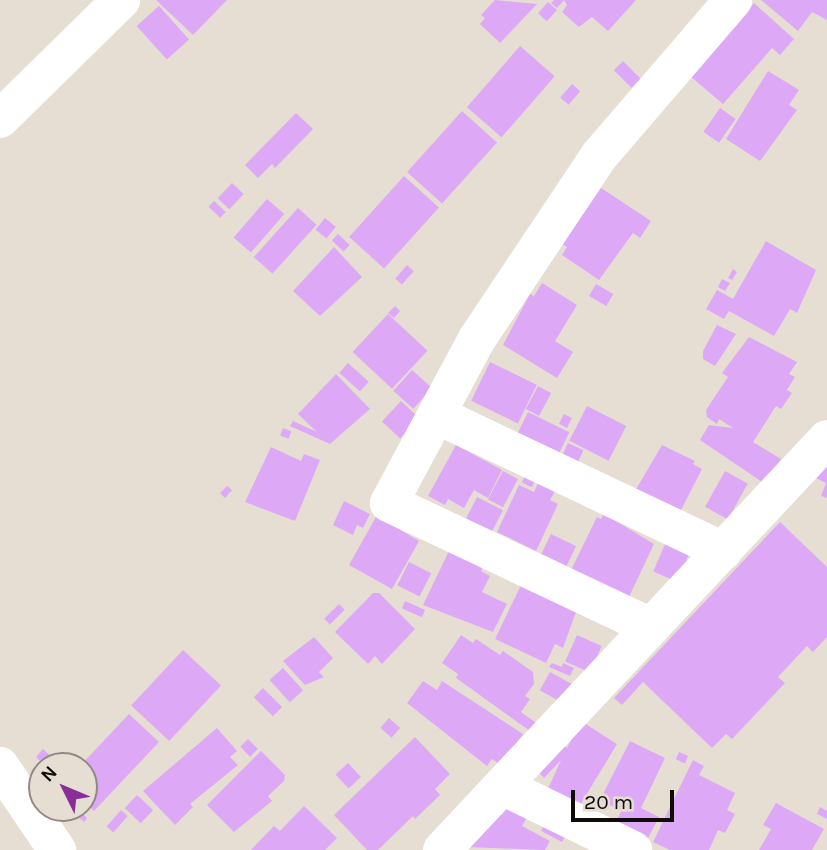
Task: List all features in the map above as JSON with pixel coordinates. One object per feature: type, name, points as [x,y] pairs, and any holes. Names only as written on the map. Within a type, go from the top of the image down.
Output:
[{"type":"street","points":[[0,119],[121,0]]},
{"type":"street","points":[[651,627],[389,503],[477,340],[598,156],[733,0]]},
{"type":"street","points":[[437,415],[723,551]]},
{"type":"street","points":[[442,850],[827,439]]},
{"type":"street","points":[[0,766],[57,850]]},
{"type":"street","points":[[502,786],[634,850]]},
{"type":"building","points":[[156,0],[227,0],[193,35]]},
{"type":"building","points":[[495,0],[537,4],[500,43],[480,24],[485,18],[481,15]]},
{"type":"building","points":[[554,0],[564,0],[557,8],[551,3]]},
{"type":"building","points":[[564,0],[636,0],[608,31],[592,17],[579,27],[562,12],[567,5]]},
{"type":"building","points":[[761,0],[827,0],[827,20],[812,12],[798,31]]},
{"type":"building","points":[[548,2],[557,10],[547,21],[538,13]]},
{"type":"building","points":[[754,3],[794,39],[780,55],[772,48],[723,104],[690,76]]},
{"type":"building","points":[[159,6],[189,39],[167,60],[137,26]]},
{"type":"building","points":[[520,46],[555,76],[502,137],[467,107]]},
{"type":"building","points":[[623,61],[641,79],[631,88],[614,70]]},
{"type":"building","points":[[768,71],[799,90],[789,105],[797,110],[760,161],[726,139]]},
{"type":"building","points":[[572,84],[580,91],[568,105],[560,98]]},
{"type":"building","points":[[720,108],[736,119],[719,143],[703,132]]},
{"type":"building","points":[[462,111],[497,142],[442,203],[407,172]]},
{"type":"building","points":[[296,113],[313,129],[275,168],[272,164],[258,178],[245,165]]},
{"type":"building","points":[[404,176],[439,207],[384,268],[349,237]]},
{"type":"building","points":[[232,183],[244,194],[229,209],[218,198]]},
{"type":"building","points":[[601,188],[651,221],[640,238],[633,233],[599,280],[562,255],[567,247],[562,244]]},
{"type":"building","points":[[267,199],[284,214],[251,253],[234,237]]},
{"type":"building","points":[[214,201],[226,212],[220,218],[209,207]]},
{"type":"building","points":[[298,208],[317,225],[272,274],[254,257]]},
{"type":"building","points":[[325,218],[336,227],[326,238],[316,230]]},
{"type":"building","points":[[338,234],[350,245],[344,251],[332,241]]},
{"type":"building","points":[[766,241],[816,270],[797,313],[790,309],[774,336],[729,311],[724,319],[706,309],[717,290],[733,299]]},
{"type":"building","points":[[334,247],[362,277],[320,316],[293,291]]},
{"type":"building","points":[[407,265],[414,271],[402,284],[395,279]]},
{"type":"building","points":[[733,269],[737,272],[732,280],[728,278]]},
{"type":"building","points":[[722,279],[730,283],[725,291],[718,287]]},
{"type":"building","points":[[542,283],[577,305],[555,341],[573,352],[557,378],[503,345],[530,294],[534,296]]},
{"type":"building","points":[[596,284],[613,294],[606,306],[589,296]]},
{"type":"building","points":[[395,306],[400,311],[394,318],[388,313]]},
{"type":"building","points":[[388,314],[427,351],[392,389],[353,352]]},
{"type":"building","points":[[717,325],[736,334],[715,366],[703,359],[703,351]]},
{"type":"building","points":[[749,337],[797,362],[789,374],[795,377],[787,390],[792,393],[781,409],[776,406],[753,442],[781,459],[765,484],[700,440],[709,425],[733,428],[719,419],[717,424],[707,417],[706,410],[728,377],[722,373]]},
{"type":"building","points":[[490,362],[537,385],[518,423],[471,401]]},
{"type":"building","points":[[348,363],[369,382],[360,391],[339,373]]},
{"type":"building","points":[[412,370],[432,388],[413,409],[393,391]]},
{"type":"building","points":[[336,374],[370,409],[330,444],[290,426],[293,421],[317,432],[298,414]]},
{"type":"building","points":[[538,386],[551,393],[539,416],[526,409]]},
{"type":"building","points":[[401,401],[419,418],[400,439],[382,421]]},
{"type":"building","points":[[587,406],[626,426],[608,461],[569,441]]},
{"type":"building","points":[[528,412],[569,432],[558,456],[517,435]]},
{"type":"building","points":[[564,414],[572,418],[567,428],[559,424]]},
{"type":"building","points":[[283,428],[291,431],[289,439],[280,435]]},
{"type":"building","points":[[568,443],[583,450],[575,468],[560,461]]},
{"type":"building","points":[[456,445],[502,470],[488,498],[474,490],[464,508],[448,499],[445,505],[428,496]]},
{"type":"building","points":[[662,445],[695,461],[693,464],[702,469],[680,512],[635,491]]},
{"type":"building","points":[[271,447],[301,461],[304,454],[320,460],[295,521],[245,502]]},
{"type":"building","points":[[827,457],[827,498],[821,496],[826,483],[814,477]]},
{"type":"building","points":[[503,471],[518,479],[503,507],[488,499]]},
{"type":"building","points":[[725,471],[748,484],[728,519],[705,507]]},
{"type":"building","points":[[525,476],[535,481],[532,487],[522,482]]},
{"type":"building","points":[[538,483],[555,491],[550,500],[558,504],[536,551],[497,532],[519,485],[534,492]]},
{"type":"building","points":[[227,486],[232,490],[225,498],[220,493]]},
{"type":"building","points":[[477,497],[503,510],[491,532],[466,519]]},
{"type":"building","points":[[344,501],[370,514],[363,528],[357,525],[353,535],[333,525]]},
{"type":"building","points":[[604,514],[654,544],[628,599],[571,570],[597,517],[601,519]]},
{"type":"building","points":[[376,517],[400,525],[397,528],[419,541],[392,589],[349,565]]},
{"type":"building","points":[[780,522],[827,567],[827,637],[813,652],[807,646],[778,677],[785,683],[732,739],[726,734],[712,748],[643,682],[622,705],[614,698]]},
{"type":"building","points":[[551,534],[576,546],[567,566],[541,554]]},
{"type":"building","points":[[665,544],[689,554],[677,582],[653,572]]},
{"type":"building","points":[[449,551],[483,566],[481,571],[490,576],[482,592],[507,604],[493,632],[423,605]]},
{"type":"building","points":[[409,562],[431,573],[419,597],[397,585]]},
{"type":"building","points":[[522,583],[577,609],[563,648],[555,644],[546,663],[495,639]]},
{"type":"building","points":[[373,593],[379,593],[415,629],[382,664],[375,656],[368,664],[335,632]]},
{"type":"building","points":[[405,601],[425,610],[422,617],[402,608]]},
{"type":"building","points":[[339,604],[345,610],[330,625],[324,619]]},
{"type":"building","points":[[461,635],[473,643],[476,639],[500,655],[503,651],[533,672],[534,684],[525,696],[530,699],[521,712],[539,725],[534,734],[456,678],[458,674],[442,663]]},
{"type":"building","points":[[577,635],[602,646],[590,672],[565,661]]},
{"type":"building","points":[[314,637],[333,658],[319,672],[324,677],[305,685],[283,661]]},
{"type":"building","points":[[183,650],[221,685],[169,741],[131,706]]},
{"type":"building","points":[[552,663],[562,667],[563,663],[574,668],[570,676],[549,667]]},
{"type":"building","points":[[283,668],[303,690],[290,702],[270,680]]},
{"type":"building","points":[[550,672],[572,684],[562,702],[540,690]]},
{"type":"building","points":[[423,681],[437,690],[442,681],[523,734],[501,765],[492,759],[487,766],[407,703]]},
{"type":"building","points":[[263,688],[282,707],[273,716],[254,697]]},
{"type":"building","points":[[129,714],[159,742],[98,807],[98,752],[93,752]]},
{"type":"building","points":[[389,718],[400,728],[391,738],[380,728]]},
{"type":"building","points":[[581,721],[617,744],[579,807],[547,791],[561,760],[544,778],[536,769],[561,743],[567,748]]},
{"type":"building","points":[[217,728],[237,751],[230,757],[238,765],[190,804],[193,807],[175,825],[143,791]]},
{"type":"building","points":[[415,737],[450,774],[435,789],[440,795],[415,819],[413,816],[378,850],[367,850],[334,815]]},
{"type":"building","points":[[248,739],[258,749],[250,757],[240,747]]},
{"type":"building","points":[[630,741],[665,758],[641,808],[659,817],[646,842],[614,826],[626,801],[620,810],[600,800]]},
{"type":"building","points":[[261,751],[285,775],[284,781],[268,796],[272,801],[234,832],[207,805]]},
{"type":"building","points":[[679,752],[688,756],[685,763],[676,759]]},
{"type":"building","points":[[693,760],[704,766],[699,775],[735,793],[727,810],[735,814],[725,833],[718,830],[709,850],[670,850],[653,842]]},
{"type":"building","points":[[348,763],[361,777],[349,788],[336,775]]},
{"type":"building","points":[[137,795],[153,810],[141,823],[125,808]]},
{"type":"building","points":[[510,801],[530,812],[522,826],[550,841],[545,850],[467,847],[494,811],[502,815]]},
{"type":"building","points":[[776,803],[824,829],[812,850],[759,850],[771,829],[763,825]]},
{"type":"building","points":[[304,806],[337,838],[325,850],[251,850],[274,826],[280,831]]},
{"type":"building","points":[[820,807],[827,811],[827,819],[817,814]]},
{"type":"building","points":[[121,810],[128,816],[113,833],[107,827]]},
{"type":"building","points":[[546,821],[567,832],[562,842],[541,831]]}]
